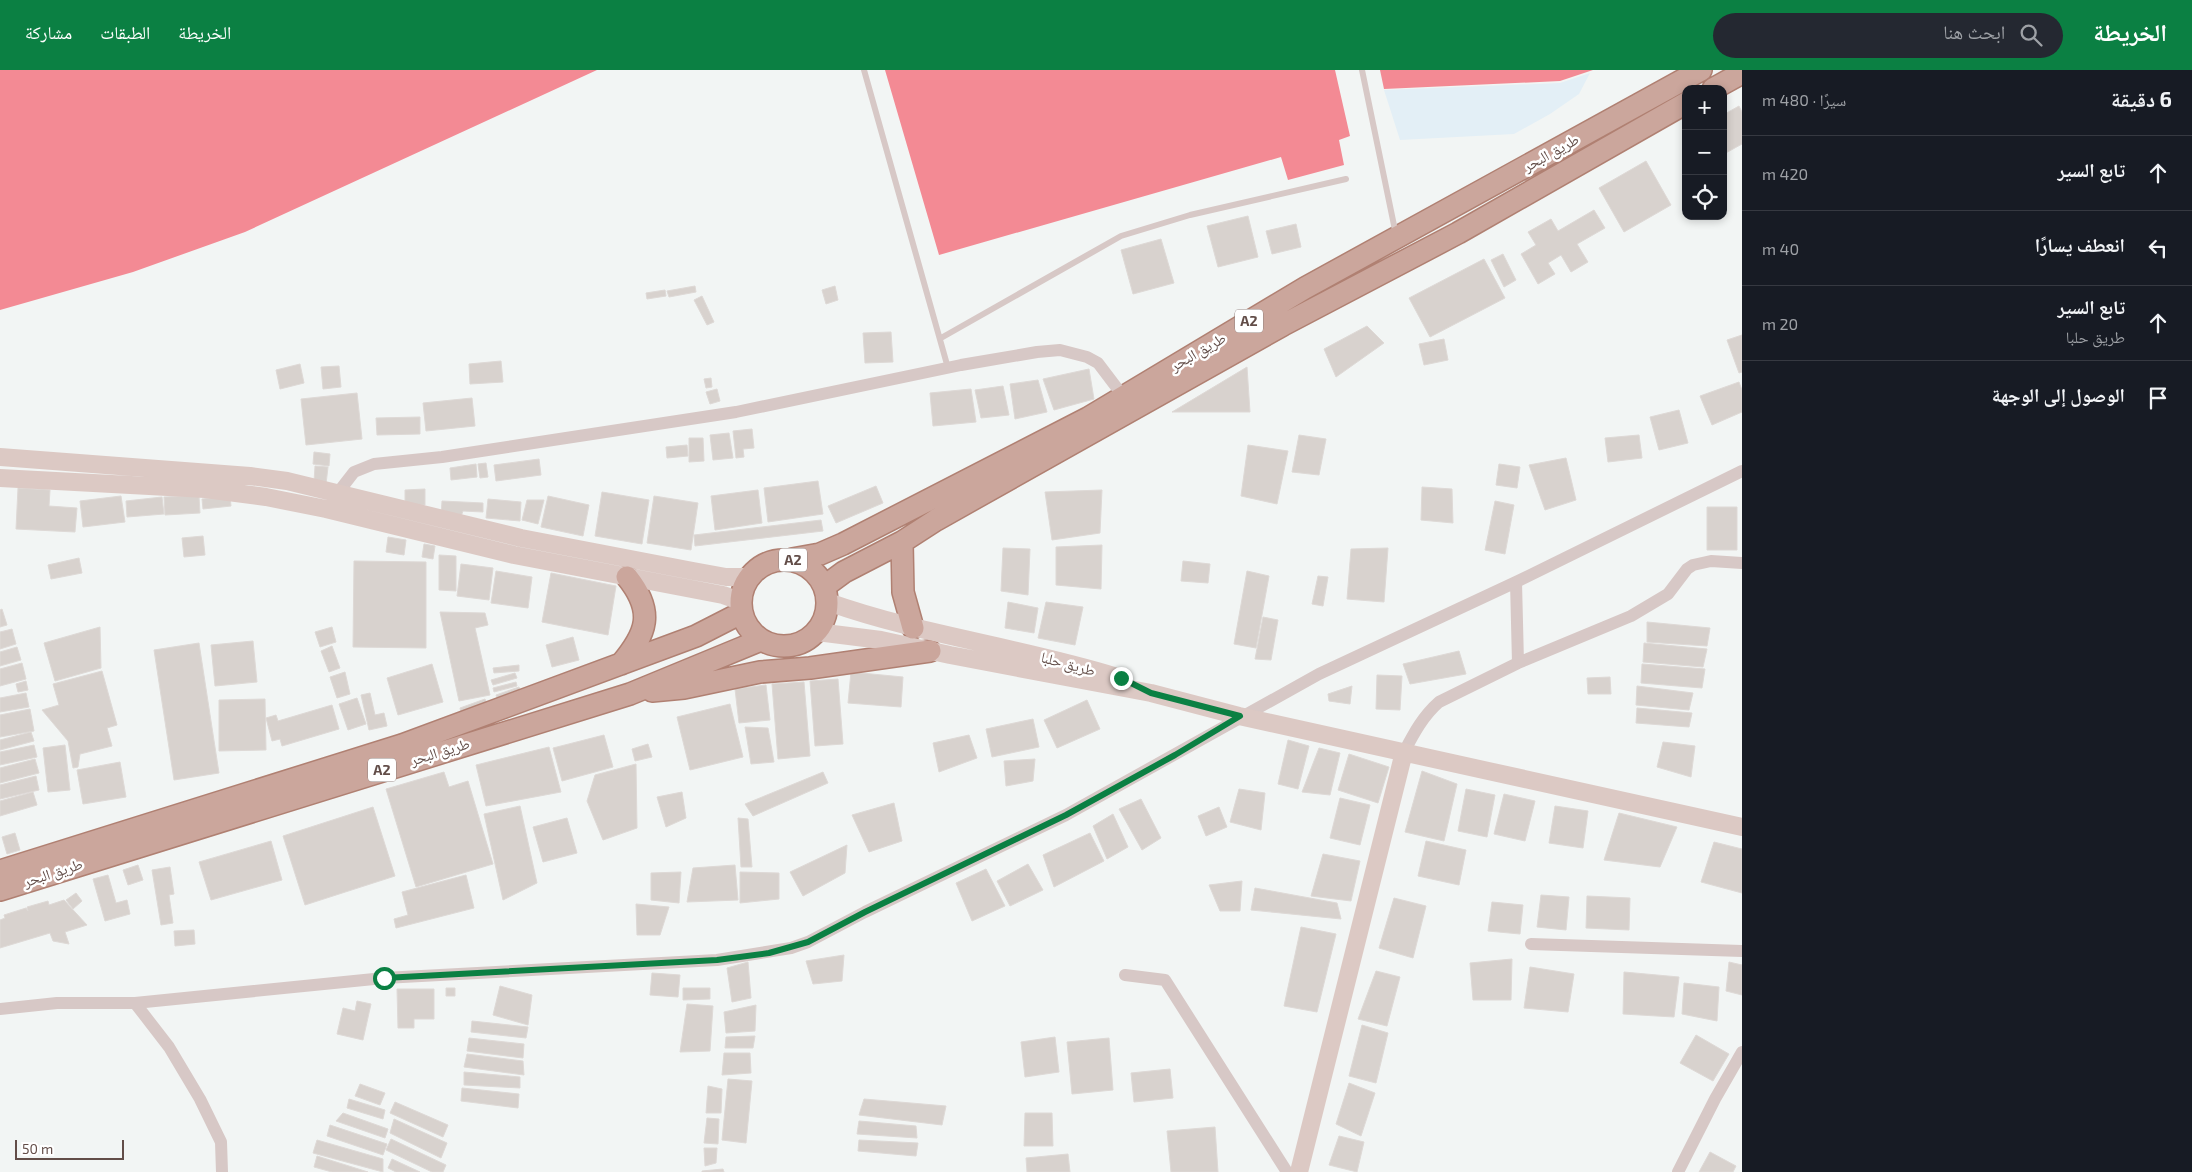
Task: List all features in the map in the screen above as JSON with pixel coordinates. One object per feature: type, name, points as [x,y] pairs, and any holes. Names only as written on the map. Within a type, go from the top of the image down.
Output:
[{"type":"highway","name":"طريق البحر","points":[[827,594],[844,572],[902,542],[1092,424],[1123,396],[1305,288],[1701,70]]},
{"type":"highway","points":[[1720,85],[1742,73]]},
{"type":"highway","name":"طريق البحر","points":[[792,559],[820,554],[843,544],[1092,424],[1458,233],[1682,106]]},
{"type":"highway","points":[[902,542],[903,592],[913,628]]},
{"type":"highway","name":"A2","points":[[748,577],[760,566],[775,560],[792,559],[812,568],[827,594]]},
{"type":"highway","points":[[621,664],[643,634],[645,616],[642,600],[636,588],[627,577]]},
{"type":"highway","points":[[748,577],[742,589],[741,607],[749,628],[761,640],[775,646],[791,646],[805,641],[817,632],[826,618],[827,594]]},
{"type":"highway","name":"طريق البحر","points":[[0,890],[80,855],[402,745],[696,636],[741,607]]},
{"type":"highway","name":"طريق البحر","points":[[0,870],[80,855],[485,738],[630,694],[761,640]]},
{"type":"highway","points":[[630,694],[684,688],[760,672],[810,668],[930,651]]},
{"type":"highway","points":[[479,717],[485,738]]},
{"type":"main road","points":[[0,457],[250,476],[287,481],[521,538],[693,572],[726,577],[748,577]]},
{"type":"main road","points":[[248,495],[250,476]]},
{"type":"main road","points":[[0,478],[204,489],[248,495],[326,509],[514,556],[723,595],[741,607]]},
{"type":"main road","points":[[514,556],[521,538]]},
{"type":"main road","name":"طريق حلبا","points":[[827,594],[859,613],[913,628],[1082,667],[1121,678],[1151,693]]},
{"type":"main road","name":"طريق حلبا","points":[[817,632],[881,640],[1151,693]]},
{"type":"main road","points":[[1151,693],[1240,716],[1742,827]]},
{"type":"main road","points":[[1299,1172],[1404,752]]},
{"type":"street","points":[[326,509],[354,472],[374,464],[442,457],[736,412],[948,368],[1037,352],[1060,350],[1074,352],[1098,363],[1123,396]]},
{"type":"street","points":[[0,1009],[57,1003],[136,1003],[384,978],[717,960],[791,948],[808,942],[865,912],[1066,815],[1175,755],[1240,716],[1319,674],[1516,582],[1742,470]]},
{"type":"street","points":[[1404,752],[1421,722],[1430,710],[1440,702],[1518,663],[1631,616],[1663,598],[1674,588],[1687,569],[1693,566],[1710,561],[1742,563]]},
{"type":"street","points":[[1516,582],[1518,663]]},
{"type":"street","points":[[1531,944],[1742,951]]},
{"type":"street","points":[[1125,975],[1165,980],[1287,1172]]},
{"type":"street","points":[[136,1003],[169,1047],[200,1099],[221,1142],[222,1172]]},
{"type":"street","points":[[1678,1172],[1715,1099],[1742,1052]]},
{"type":"lane","points":[[864,70],[948,368]]},
{"type":"lane","points":[[1362,70],[1397,239]]},
{"type":"lane","points":[[941,338],[1121,236],[1190,215],[1346,179]]},
{"type":"sand","points":[[1590,73],[1579,94],[1550,114],[1514,134],[1400,140],[1384,90],[1560,83]]},
{"type":"shaded area","points":[[0,70],[597,70],[245,232],[133,272],[0,310]]},
{"type":"shaded area","points":[[885,70],[1335,70],[1350,136],[1339,140],[1344,165],[1288,180],[1281,157],[939,255]]},
{"type":"shaded area","points":[[1380,70],[1593,70],[1560,81],[1384,89]]},
{"type":"building","points":[[1739,106],[1742,112],[1742,144],[1727,152],[1727,130],[1727,113]]},
{"type":"building","points":[[1646,161],[1671,205],[1624,232],[1599,188]]},
{"type":"building","points":[[1594,210],[1605,228],[1577,244],[1588,262],[1571,272],[1561,255],[1548,263],[1555,274],[1538,284],[1521,254],[1536,245],[1528,232],[1551,219],[1558,231]]},
{"type":"building","points":[[1248,216],[1258,257],[1218,267],[1207,226]]},
{"type":"building","points":[[1296,224],[1301,247],[1272,254],[1266,231]]},
{"type":"building","points":[[1161,239],[1174,283],[1133,294],[1121,250]]},
{"type":"building","points":[[1503,254],[1516,280],[1504,287],[1491,260]]},
{"type":"building","points":[[1484,259],[1505,298],[1430,337],[1409,298]]},
{"type":"building","points":[[695,286],[696,292],[669,297],[667,291]]},
{"type":"building","points":[[835,286],[838,300],[826,304],[822,290]]},
{"type":"building","points":[[665,290],[666,296],[647,299],[646,293]]},
{"type":"building","points":[[702,296],[714,322],[707,325],[694,300]]},
{"type":"building","points":[[1367,326],[1384,343],[1336,377],[1324,349]]},
{"type":"building","points":[[891,332],[893,362],[865,363],[863,333]]},
{"type":"building","points":[[1742,335],[1742,372],[1739,373],[1727,340]]},
{"type":"building","points":[[1444,339],[1448,360],[1424,365],[1419,344]]},
{"type":"building","points":[[501,361],[503,382],[470,384],[469,364]]},
{"type":"building","points":[[300,364],[304,383],[280,389],[276,370]]},
{"type":"building","points":[[339,366],[341,387],[323,389],[321,367]]},
{"type":"building","points":[[1247,367],[1250,412],[1172,412]]},
{"type":"building","points":[[1089,369],[1094,399],[1054,410],[1043,379]]},
{"type":"building","points":[[711,378],[712,387],[706,388],[704,379]]},
{"type":"building","points":[[1038,380],[1047,412],[1015,419],[1010,384]]},
{"type":"building","points":[[1739,382],[1742,390],[1742,412],[1712,425],[1700,396]]},
{"type":"building","points":[[1003,386],[1009,415],[981,418],[975,390]]},
{"type":"building","points":[[717,389],[720,401],[710,404],[706,392]]},
{"type":"building","points":[[971,389],[976,422],[933,426],[930,393]]},
{"type":"building","points":[[357,393],[362,439],[306,445],[301,399]]},
{"type":"building","points":[[472,398],[475,426],[426,431],[423,403]]},
{"type":"building","points":[[1679,410],[1688,443],[1659,450],[1650,417]]},
{"type":"building","points":[[420,417],[420,434],[377,435],[376,418]]},
{"type":"building","points":[[752,429],[754,448],[743,449],[744,457],[736,458],[733,431]]},
{"type":"building","points":[[729,433],[733,458],[713,460],[710,435]]},
{"type":"building","points":[[1299,435],[1326,439],[1319,475],[1292,472]]},
{"type":"building","points":[[1639,435],[1642,458],[1608,462],[1605,438]]},
{"type":"building","points":[[689,438],[703,438],[704,461],[689,462]]},
{"type":"building","points":[[687,445],[688,456],[667,458],[666,447]]},
{"type":"building","points":[[1248,445],[1288,451],[1277,504],[1241,496]]},
{"type":"building","points":[[314,452],[330,454],[329,466],[313,464]]},
{"type":"building","points":[[1566,458],[1576,500],[1545,510],[1529,465]]},
{"type":"building","points":[[539,459],[541,475],[496,481],[494,465]]},
{"type":"building","points":[[486,463],[488,477],[480,478],[478,464]]},
{"type":"building","points":[[476,464],[477,477],[451,480],[450,468]]},
{"type":"building","points":[[1499,464],[1520,467],[1517,488],[1496,485]]},
{"type":"building","points":[[315,466],[328,467],[326,484],[314,482]]},
{"type":"building","points":[[818,481],[823,514],[768,522],[764,488]]},
{"type":"building","points":[[876,486],[883,503],[836,523],[828,506]]},
{"type":"building","points":[[1422,487],[1452,489],[1453,523],[1421,520]]},
{"type":"building","points":[[18,488],[50,490],[49,506],[77,508],[75,532],[16,529]]},
{"type":"building","points":[[425,489],[425,505],[405,506],[405,490]]},
{"type":"building","points":[[758,490],[762,523],[715,530],[711,496]]},
{"type":"building","points":[[1102,490],[1100,533],[1052,540],[1045,492]]},
{"type":"building","points":[[602,492],[649,500],[642,544],[595,536]]},
{"type":"building","points":[[121,496],[125,522],[83,527],[80,501]]},
{"type":"building","points":[[199,496],[200,513],[165,515],[164,497]]},
{"type":"building","points":[[230,496],[231,506],[203,509],[202,499]]},
{"type":"building","points":[[548,496],[589,505],[583,536],[541,527]]},
{"type":"building","points":[[654,496],[698,503],[691,550],[647,543]]},
{"type":"building","points":[[162,497],[164,514],[127,517],[126,501]]},
{"type":"building","points":[[488,499],[521,502],[520,521],[486,518]]},
{"type":"building","points":[[527,500],[544,500],[538,524],[522,520]]},
{"type":"building","points":[[442,501],[483,503],[483,512],[463,511],[459,522],[441,515]]},
{"type":"building","points":[[1495,501],[1514,505],[1505,554],[1485,550]]},
{"type":"building","points":[[1707,507],[1737,507],[1737,550],[1707,550]]},
{"type":"building","points":[[821,520],[823,531],[695,546],[694,535]]},
{"type":"building","points":[[203,536],[205,555],[184,557],[182,538]]},
{"type":"building","points":[[388,537],[406,540],[404,555],[386,552]]},
{"type":"building","points":[[424,544],[435,546],[433,559],[422,557]]},
{"type":"building","points":[[1102,545],[1101,589],[1056,585],[1056,547]]},
{"type":"building","points":[[1003,548],[1030,549],[1028,595],[1001,591]]},
{"type":"building","points":[[1388,548],[1384,602],[1347,599],[1351,549]]},
{"type":"building","points":[[439,555],[456,556],[456,591],[439,590]]},
{"type":"building","points":[[79,558],[82,573],[51,579],[48,565]]},
{"type":"building","points":[[354,561],[426,562],[426,648],[353,647]]},
{"type":"building","points":[[1183,561],[1210,564],[1208,583],[1181,581]]},
{"type":"building","points":[[461,564],[493,568],[489,600],[457,596]]},
{"type":"building","points":[[496,571],[532,577],[528,608],[491,603]]},
{"type":"building","points":[[1247,571],[1269,576],[1256,648],[1234,644]]},
{"type":"building","points":[[551,573],[616,586],[608,635],[542,622]]},
{"type":"building","points":[[1318,576],[1328,577],[1323,606],[1312,604]]},
{"type":"building","points":[[1008,602],[1038,608],[1034,633],[1005,628]]},
{"type":"building","points":[[1046,602],[1083,607],[1075,645],[1038,638]]},
{"type":"building","points":[[2,609],[7,625],[0,627],[0,610]]},
{"type":"building","points":[[440,612],[485,613],[488,625],[475,628],[490,695],[459,701]]},
{"type":"building","points":[[1263,617],[1278,620],[1271,660],[1255,659]]},
{"type":"building","points":[[1647,622],[1710,628],[1707,646],[1647,642]]},
{"type":"building","points":[[100,627],[101,668],[55,681],[44,643]]},
{"type":"building","points":[[332,627],[336,642],[320,647],[315,632]]},
{"type":"building","points":[[12,629],[16,644],[0,649],[0,632]]},
{"type":"building","points":[[573,637],[579,660],[552,667],[546,645]]},
{"type":"building","points":[[253,641],[257,682],[215,686],[211,645]]},
{"type":"building","points":[[199,643],[219,773],[174,780],[154,650]]},
{"type":"building","points":[[1644,643],[1707,649],[1703,667],[1643,662]]},
{"type":"building","points":[[332,646],[340,668],[329,672],[321,651]]},
{"type":"building","points":[[17,647],[21,660],[0,666],[0,652]]},
{"type":"building","points":[[1459,651],[1466,674],[1410,684],[1403,664]]},
{"type":"building","points":[[22,663],[26,679],[0,686],[0,669]]},
{"type":"building","points":[[432,664],[443,702],[398,715],[387,678]]},
{"type":"building","points":[[1642,664],[1705,669],[1702,688],[1641,683]]},
{"type":"building","points":[[519,665],[519,671],[494,673],[493,668]]},
{"type":"building","points":[[102,671],[117,725],[107,728],[112,746],[80,754],[78,767],[73,768],[68,741],[42,710],[59,705],[53,684]]},
{"type":"building","points":[[345,672],[350,694],[337,698],[330,677]]},
{"type":"building","points":[[851,672],[903,677],[901,707],[848,703]]},
{"type":"building","points":[[515,673],[517,678],[493,685],[491,680]]},
{"type":"building","points":[[1377,675],[1402,676],[1400,710],[1376,709]]},
{"type":"building","points":[[1610,677],[1611,694],[1588,694],[1587,678]]},
{"type":"building","points":[[838,679],[843,744],[815,746],[810,681]]},
{"type":"building","points":[[26,681],[28,690],[18,692],[16,684]]},
{"type":"building","points":[[516,682],[517,686],[494,692],[493,688]]},
{"type":"building","points":[[804,682],[810,756],[778,759],[772,684]]},
{"type":"building","points":[[766,685],[770,720],[739,723],[735,689]]},
{"type":"building","points":[[1352,686],[1350,704],[1329,701],[1328,694]]},
{"type":"building","points":[[1637,686],[1693,693],[1689,710],[1636,705]]},
{"type":"building","points":[[519,687],[521,693],[498,701],[496,695]]},
{"type":"building","points":[[26,693],[29,707],[0,712],[0,698]]},
{"type":"building","points":[[370,693],[375,715],[384,713],[387,726],[369,730],[361,695]]},
{"type":"building","points":[[357,698],[366,724],[348,730],[339,704]]},
{"type":"building","points":[[265,699],[266,750],[219,751],[219,700]]},
{"type":"building","points":[[485,699],[487,704],[461,713],[460,708]]},
{"type":"building","points":[[1087,700],[1100,729],[1057,748],[1044,720]]},
{"type":"building","points":[[730,704],[743,757],[690,770],[677,717]]},
{"type":"building","points":[[332,705],[339,729],[282,746],[280,739],[272,741],[266,718],[276,715],[278,721]]},
{"type":"building","points":[[1637,708],[1692,713],[1689,727],[1636,723]]},
{"type":"building","points":[[30,709],[34,731],[0,737],[0,715]]},
{"type":"building","points":[[1033,719],[1039,747],[992,757],[986,729]]},
{"type":"building","points":[[745,727],[768,728],[774,762],[751,764]]},
{"type":"building","points":[[31,732],[34,741],[0,750],[0,740]]},
{"type":"building","points":[[604,735],[613,767],[562,781],[553,748]]},
{"type":"building","points":[[969,735],[977,758],[939,772],[933,743]]},
{"type":"building","points":[[1288,740],[1309,746],[1298,789],[1278,784]]},
{"type":"building","points":[[1663,742],[1695,746],[1691,777],[1657,767]]},
{"type":"building","points":[[648,744],[652,757],[635,761],[632,749]]},
{"type":"building","points":[[34,745],[37,757],[0,765],[0,752]]},
{"type":"building","points":[[65,745],[70,790],[48,792],[43,748]]},
{"type":"building","points":[[549,747],[561,792],[486,806],[476,765]]},
{"type":"building","points":[[1319,748],[1340,753],[1330,795],[1302,792]]},
{"type":"building","points":[[1349,754],[1389,767],[1378,803],[1338,790]]},
{"type":"building","points":[[35,759],[39,773],[0,783],[0,768]]},
{"type":"building","points":[[1035,759],[1033,781],[1006,786],[1004,761]]},
{"type":"building","points":[[120,762],[126,797],[83,804],[77,770]]},
{"type":"building","points":[[636,764],[637,828],[603,840],[587,801],[595,775]]},
{"type":"building","points":[[1422,771],[1457,784],[1444,841],[1405,832]]},
{"type":"building","points":[[444,772],[449,787],[468,781],[493,864],[416,887],[386,789]]},
{"type":"building","points":[[823,772],[828,783],[753,816],[745,804]]},
{"type":"building","points":[[36,776],[39,790],[0,799],[0,785]]},
{"type":"building","points":[[1239,789],[1265,793],[1261,830],[1230,822]]},
{"type":"building","points":[[1466,789],[1495,795],[1487,837],[1458,831]]},
{"type":"building","points":[[33,792],[37,805],[0,816],[0,801]]},
{"type":"building","points":[[682,792],[686,818],[666,827],[657,797]]},
{"type":"building","points":[[1504,794],[1535,801],[1525,841],[1494,834]]},
{"type":"building","points":[[1340,798],[1370,805],[1360,845],[1330,838]]},
{"type":"building","points":[[1141,799],[1161,838],[1142,850],[1119,809]]},
{"type":"building","points":[[894,803],[902,841],[869,852],[852,815]]},
{"type":"building","points":[[520,806],[537,883],[503,900],[484,814]]},
{"type":"building","points":[[1555,806],[1588,811],[1583,848],[1549,843]]},
{"type":"building","points":[[373,807],[395,876],[305,905],[283,836]]},
{"type":"building","points":[[1219,807],[1227,827],[1206,836],[1198,816]]},
{"type":"building","points":[[1619,813],[1677,827],[1660,867],[1604,860]]},
{"type":"building","points":[[1113,814],[1128,847],[1107,859],[1093,826]]},
{"type":"building","points":[[567,818],[577,853],[543,862],[533,827]]},
{"type":"building","points":[[738,818],[748,819],[752,867],[741,867]]},
{"type":"building","points":[[15,833],[20,850],[7,854],[2,837]]},
{"type":"building","points":[[1090,833],[1104,861],[1054,887],[1043,855]]},
{"type":"building","points":[[271,841],[282,880],[211,900],[199,862]]},
{"type":"building","points":[[1426,841],[1466,850],[1459,885],[1418,876]]},
{"type":"building","points":[[1714,842],[1742,849],[1742,893],[1701,882]]},
{"type":"building","points":[[847,845],[845,873],[803,896],[790,872]]},
{"type":"building","points":[[1323,854],[1360,861],[1351,901],[1311,896]]},
{"type":"building","points":[[1028,864],[1043,890],[1010,906],[997,881]]},
{"type":"building","points":[[138,865],[143,880],[128,885],[123,870]]},
{"type":"building","points":[[735,865],[738,900],[687,902],[693,868]]},
{"type":"building","points":[[170,867],[174,894],[169,895],[173,923],[161,925],[152,870]]},
{"type":"building","points":[[986,869],[1005,906],[972,921],[956,883]]},
{"type":"building","points":[[681,872],[679,903],[651,900],[651,873]]},
{"type":"building","points":[[740,872],[779,873],[779,899],[740,903]]},
{"type":"building","points":[[108,875],[116,903],[127,900],[130,914],[105,921],[93,879]]},
{"type":"building","points":[[466,875],[474,908],[396,928],[394,919],[408,915],[402,892]]},
{"type":"building","points":[[1242,881],[1240,911],[1220,911],[1209,885]]},
{"type":"building","points":[[1255,888],[1337,903],[1341,919],[1251,910]]},
{"type":"building","points":[[76,893],[82,901],[73,909],[66,900]]},
{"type":"building","points":[[1541,895],[1569,897],[1566,930],[1537,927]]},
{"type":"building","points":[[1587,896],[1630,898],[1629,930],[1586,928]]},
{"type":"building","points":[[1394,898],[1426,906],[1413,958],[1379,948]]},
{"type":"building","points":[[64,900],[87,925],[65,932],[69,944],[53,941],[50,933],[0,948],[0,920],[5,918],[4,915],[26,908],[28,911],[27,907],[48,901],[49,905]]},
{"type":"building","points":[[1492,902],[1523,905],[1520,934],[1488,931]]},
{"type":"building","points":[[636,904],[669,907],[660,935],[637,935]]},
{"type":"building","points":[[1301,927],[1336,934],[1317,1012],[1284,1006]]},
{"type":"building","points":[[194,930],[195,944],[175,946],[174,931]]},
{"type":"building","points":[[844,955],[842,981],[813,984],[806,961]]},
{"type":"building","points":[[1512,959],[1511,1000],[1473,1000],[1470,963]]},
{"type":"building","points":[[748,962],[751,998],[732,1002],[727,968]]},
{"type":"building","points":[[1729,962],[1742,965],[1742,995],[1726,991]]},
{"type":"building","points":[[1530,967],[1574,974],[1568,1012],[1524,1008]]},
{"type":"building","points":[[1376,971],[1400,977],[1387,1026],[1358,1019]]},
{"type":"building","points":[[1624,972],[1679,977],[1674,1017],[1623,1014]]},
{"type":"building","points":[[652,973],[680,975],[678,997],[650,995]]},
{"type":"building","points":[[1684,983],[1719,987],[1717,1021],[1682,1014]]},
{"type":"building","points":[[500,986],[532,995],[528,1025],[493,1015]]},
{"type":"building","points":[[446,988],[455,988],[455,996],[446,996]]},
{"type":"building","points":[[683,988],[710,988],[710,999],[683,1000]]},
{"type":"building","points":[[397,989],[434,989],[434,1019],[414,1019],[414,1028],[398,1028]]},
{"type":"building","points":[[357,1001],[371,1004],[363,1040],[337,1034],[343,1008],[355,1011]]},
{"type":"building","points":[[687,1004],[713,1006],[710,1051],[680,1052]]},
{"type":"building","points":[[756,1005],[755,1031],[726,1033],[724,1012]]},
{"type":"building","points":[[472,1021],[528,1027],[526,1038],[471,1032]]},
{"type":"building","points":[[1362,1025],[1388,1033],[1376,1083],[1349,1076]]},
{"type":"building","points":[[1696,1035],[1729,1054],[1713,1081],[1680,1063]]},
{"type":"building","points":[[755,1036],[753,1048],[725,1048],[726,1037]]},
{"type":"building","points":[[1055,1037],[1059,1072],[1025,1077],[1021,1042]]},
{"type":"building","points":[[469,1038],[524,1044],[523,1058],[467,1051]]},
{"type":"building","points":[[1109,1038],[1113,1090],[1072,1094],[1067,1042]]},
{"type":"building","points":[[724,1053],[750,1053],[751,1073],[722,1075]]},
{"type":"building","points":[[467,1054],[523,1061],[524,1075],[464,1067]]},
{"type":"building","points":[[1170,1069],[1173,1098],[1134,1102],[1131,1073]]},
{"type":"building","points":[[464,1072],[520,1077],[520,1088],[464,1085]]},
{"type":"building","points":[[728,1079],[752,1081],[746,1143],[722,1140]]},
{"type":"building","points":[[1349,1083],[1375,1093],[1361,1136],[1336,1124]]},
{"type":"building","points":[[360,1084],[385,1093],[380,1105],[355,1096]]},
{"type":"building","points":[[708,1086],[722,1089],[721,1113],[706,1113]]},
{"type":"building","points":[[462,1088],[519,1094],[518,1108],[461,1101]]},
{"type":"building","points":[[349,1099],[385,1110],[383,1119],[347,1108]]},
{"type":"building","points":[[864,1099],[946,1106],[942,1125],[859,1115]]},
{"type":"building","points":[[395,1102],[448,1125],[443,1137],[390,1113]]},
{"type":"building","points":[[343,1113],[388,1129],[385,1138],[336,1121]]},
{"type":"building","points":[[1025,1113],[1052,1113],[1053,1146],[1024,1146]]},
{"type":"building","points":[[707,1118],[719,1119],[718,1144],[704,1143]]},
{"type":"building","points":[[394,1119],[447,1143],[441,1158],[390,1133]]},
{"type":"building","points":[[859,1121],[916,1126],[917,1138],[857,1134]]},
{"type":"building","points":[[330,1125],[387,1144],[383,1155],[327,1136]]},
{"type":"building","points":[[1215,1127],[1218,1172],[1171,1172],[1167,1131]]},
{"type":"building","points":[[1339,1136],[1364,1142],[1357,1172],[1329,1165]]},
{"type":"building","points":[[391,1139],[446,1165],[443,1172],[432,1172],[386,1150]]},
{"type":"building","points":[[317,1140],[383,1159],[383,1172],[313,1153]]},
{"type":"building","points":[[859,1140],[918,1143],[916,1156],[858,1151]]},
{"type":"building","points":[[704,1148],[717,1148],[716,1163],[705,1166]]},
{"type":"building","points":[[1710,1152],[1736,1166],[1733,1172],[1699,1172]]},
{"type":"building","points":[[1068,1154],[1070,1172],[1027,1172],[1026,1158]]},
{"type":"building","points":[[317,1156],[368,1172],[332,1172],[314,1167]]},
{"type":"building","points":[[392,1159],[420,1172],[396,1172],[388,1168]]},
{"type":"building","points":[[723,1169],[724,1172],[702,1172],[702,1171]]},
{"type":"route","points":[[384,978],[717,960],[769,953],[808,942],[865,912],[1066,815],[1175,755],[1240,716],[1151,693],[1121,678]]}]
